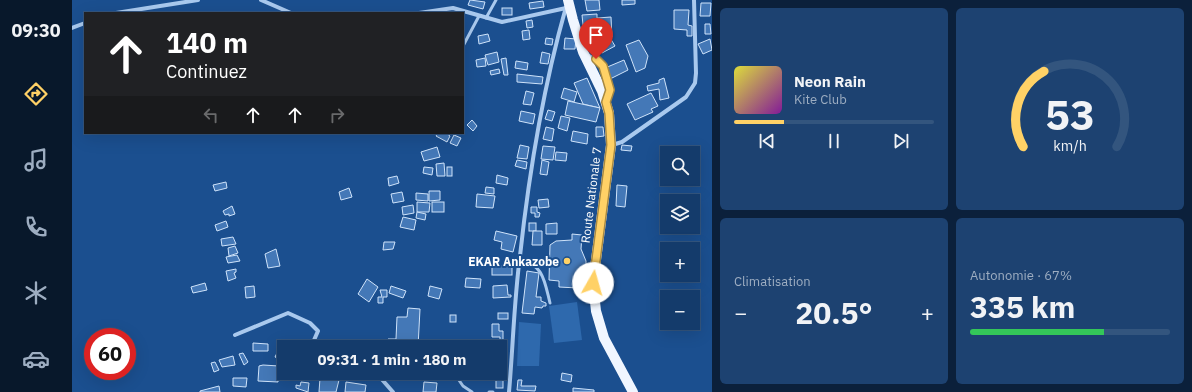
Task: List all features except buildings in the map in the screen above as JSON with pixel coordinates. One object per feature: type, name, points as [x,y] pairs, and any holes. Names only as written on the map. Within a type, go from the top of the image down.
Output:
[{"type":"main road","name":"Route Nationale 7","points":[[568,3],[583,52],[606,102],[609,113],[611,145],[593,283],[596,311],[604,338],[633,392]]},
{"type":"street","points":[[122,12],[198,0]]},
{"type":"street","points":[[261,0],[290,12]]},
{"type":"street","points":[[611,145],[622,142],[686,97],[695,83],[694,0]]},
{"type":"street","points":[[426,12],[453,8],[502,22],[568,3]]},
{"type":"street","points":[[509,392],[520,258],[529,188],[548,79],[568,3]]},
{"type":"street","points":[[72,28],[84,23]]},
{"type":"street","points":[[235,335],[288,313],[310,323],[318,331],[314,340]]},
{"type":"street","points":[[382,380],[393,392]]},
{"type":"lane","points":[[486,18],[496,0]]},
{"type":"lane","points":[[464,44],[479,16]]},
{"type":"lane","points":[[520,258],[533,263],[538,268],[544,281],[550,303]]},
{"type":"lane","points":[[458,380],[462,386],[472,392]]},
{"type":"shaded area","points":[[577,302],[582,340],[554,343],[549,306]]},
{"type":"shaded area","points":[[519,322],[541,324],[539,366],[517,366]]},
{"type":"place","name":"EKAR Ankazobe","points":[[567,261]]},
{"type":"route","points":[[593,283],[611,145],[609,113],[606,102],[610,90],[608,78],[603,66],[596,59]]}]
